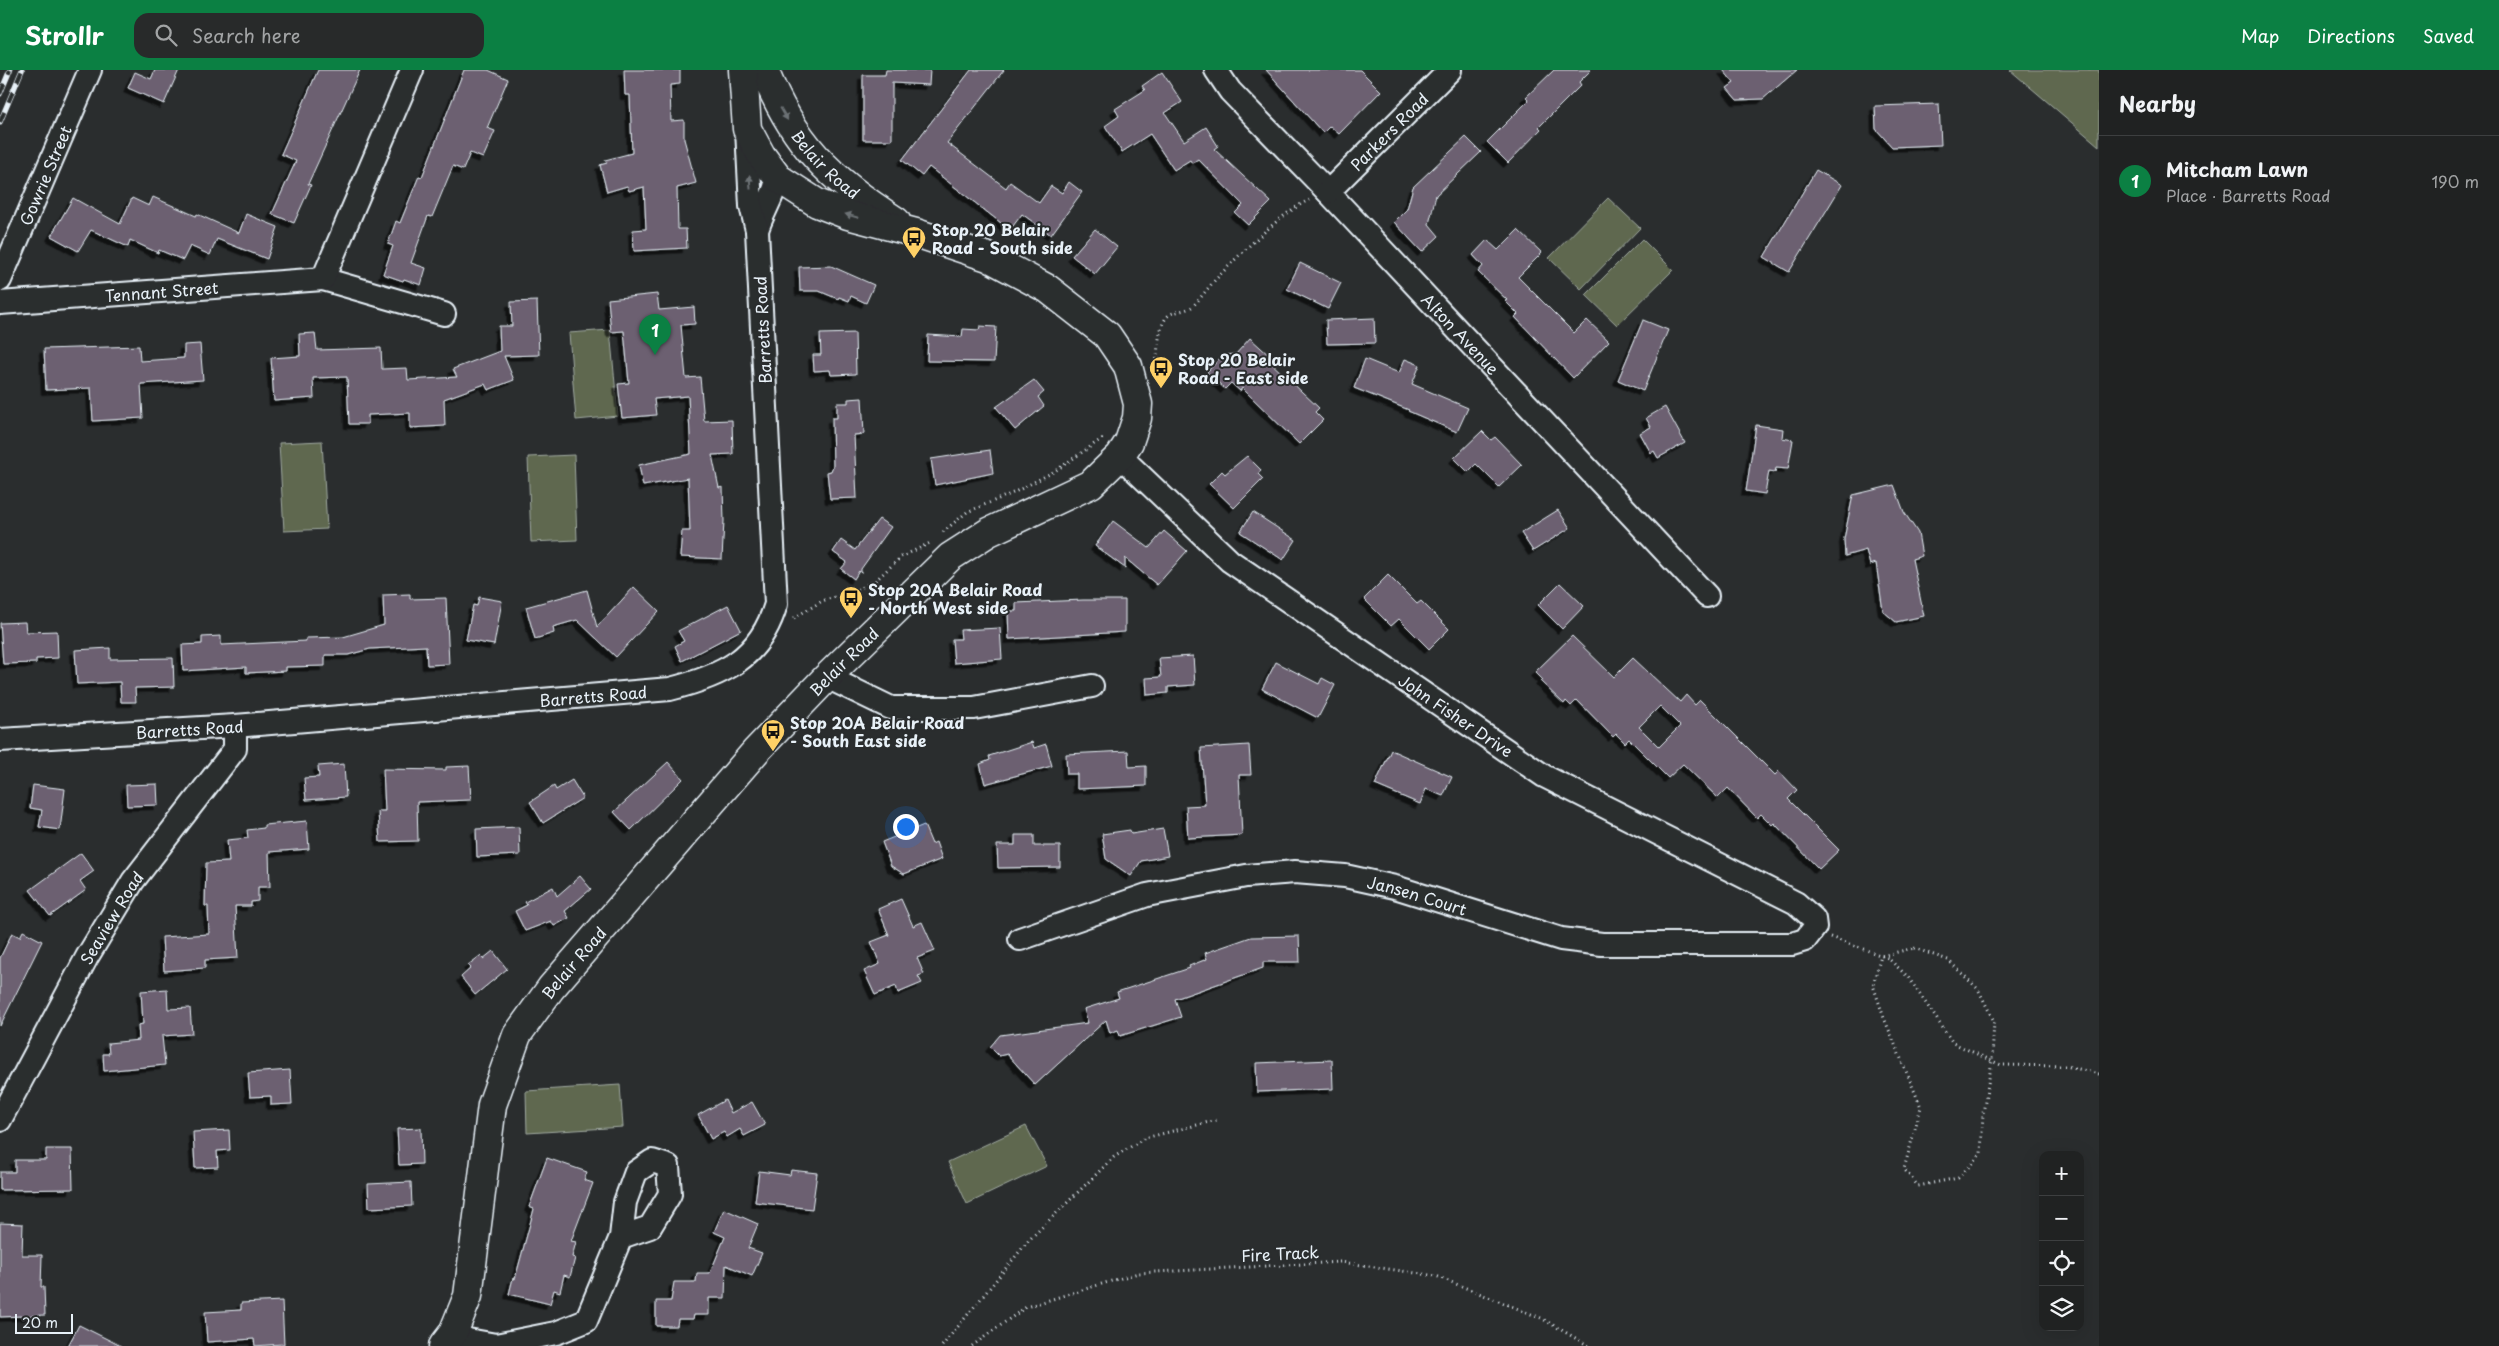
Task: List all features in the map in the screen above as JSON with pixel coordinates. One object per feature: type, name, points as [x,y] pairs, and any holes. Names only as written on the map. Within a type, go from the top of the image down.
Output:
[{"type":"main road","name":"Belair Road","points":[[448,1340],[468,1296],[492,1105],[517,1035],[551,988],[638,885],[756,751],[827,677],[940,550],[989,532],[1091,484],[1113,446],[1129,442],[1137,418],[1138,404],[1128,366],[1107,335],[1048,289],[988,257],[916,233],[848,215],[817,203],[778,178],[760,155],[747,130],[743,70]]},
{"type":"main road","points":[[758,70],[760,106],[776,146],[778,178]]},
{"type":"main road","name":"Belair Road","points":[[764,70],[783,114],[821,164],[878,209],[916,233]]},
{"type":"street","name":"Gowrie Street","points":[[0,280],[90,70]]},
{"type":"street","points":[[323,279],[412,70]]},
{"type":"street","name":"Alton Avenue","points":[[1216,70],[1230,91],[1328,192],[1707,596]]},
{"type":"street","name":"Parkers Road","points":[[1328,192],[1450,70]]},
{"type":"street","name":"Barretts Road","points":[[0,740],[234,726],[670,689],[702,681],[728,668],[753,649],[769,625],[776,604],[757,230],[752,206],[747,130]]},
{"type":"street","name":"Barretts Road","points":[[757,230],[762,214],[772,197],[778,178]]},
{"type":"street","name":"Tennant Street","points":[[0,303],[323,279],[444,314]]},
{"type":"street","name":"John Fisher Drive","points":[[1113,446],[1230,561],[1544,776],[1796,902],[1814,919],[1813,931]]},
{"type":"street","points":[[827,677],[892,708],[974,708],[1092,686]]},
{"type":"street","name":"Seaview Road","points":[[0,1120],[87,957],[133,881],[234,749],[234,726]]},
{"type":"street","name":"Jansen Court","points":[[1020,939],[1147,895],[1246,876],[1295,872],[1344,876],[1395,887],[1561,940],[1602,944],[1792,944],[1805,940],[1813,931]]},
{"type":"street","points":[[448,1340],[468,1340],[496,1345],[556,1333],[586,1321],[621,1237]]},
{"type":"path","points":[[1138,404],[1152,384],[1158,358],[1159,336],[1166,318],[1178,311],[1192,308],[1218,276],[1295,206],[1328,192]]},
{"type":"path","points":[[791,624],[795,617],[822,601],[854,591],[875,580],[901,558],[940,550],[967,512],[1013,493],[1055,471],[1113,446]]},
{"type":"path","points":[[1813,931],[1888,958],[1908,977],[1953,1043],[2001,1065],[2066,1066],[2099,1074]]},
{"type":"path","points":[[1914,948],[1948,960],[1978,989],[1994,1021],[1992,1061],[1983,1113],[1981,1154],[1958,1178],[1918,1186],[1904,1169],[1921,1107],[1884,1018],[1873,985],[1882,956],[1914,948]]},
{"type":"path","points":[[942,1346],[1029,1240],[1114,1157],[1145,1138],[1218,1120]]},
{"type":"path","name":"Fire Track","points":[[972,1346],[1026,1307],[1138,1273],[1341,1262],[1436,1276],[1541,1318],[1589,1346]]},
{"type":"green space","points":[[2010,70],[2099,70],[2099,146]]},
{"type":"green space","points":[[1608,198],[1640,228],[1581,289],[1549,258]]},
{"type":"green space","points":[[1642,239],[1673,270],[1617,325],[1586,295]]},
{"type":"green space","points":[[610,330],[618,416],[576,420],[569,333]]},
{"type":"green space","points":[[322,441],[327,529],[284,531],[279,443]]},
{"type":"green space","points":[[574,455],[577,540],[531,542],[528,457]]},
{"type":"green space","points":[[620,1085],[623,1127],[527,1133],[526,1091]]},
{"type":"green space","points":[[1026,1126],[1047,1166],[967,1204],[948,1162]]},
{"type":"building","points":[[155,70],[179,70],[164,104],[128,88],[135,72],[151,79]]},
{"type":"building","points":[[318,70],[360,70],[308,184],[311,185],[294,223],[272,214],[296,161],[281,154]]},
{"type":"building","points":[[464,70],[488,70],[508,79],[487,128],[495,131],[483,158],[470,153],[463,170],[453,166],[432,217],[428,216],[411,263],[426,268],[421,285],[404,279],[403,281],[383,274],[393,246],[388,244],[396,221],[400,223],[419,176],[422,177]]},
{"type":"building","points":[[624,70],[680,70],[680,84],[670,85],[671,121],[684,120],[684,139],[696,183],[677,188],[678,229],[686,229],[687,248],[634,251],[633,230],[646,229],[644,187],[629,191],[627,186],[607,192],[600,165],[607,163],[605,160],[632,153],[630,95],[625,95]]},
{"type":"building","points":[[886,70],[930,70],[929,85],[892,83],[892,140],[863,140],[863,75],[885,75]]},
{"type":"building","points":[[971,70],[1004,70],[947,143],[1006,188],[1010,182],[1039,203],[1051,186],[1062,193],[1069,182],[1082,192],[1051,235],[1022,214],[1010,230],[929,167],[922,176],[902,160]]},
{"type":"building","points":[[1266,70],[1360,70],[1381,91],[1339,134],[1330,126],[1323,133]]},
{"type":"building","points":[[1554,70],[1591,70],[1579,82],[1581,85],[1539,127],[1541,129],[1508,163],[1487,142],[1529,100],[1526,97]]},
{"type":"building","points":[[1723,70],[1797,70],[1763,99],[1737,100],[1727,88],[1734,83]]},
{"type":"building","points":[[1162,72],[1182,102],[1165,113],[1184,141],[1206,127],[1218,146],[1214,149],[1271,202],[1248,225],[1235,213],[1243,205],[1198,159],[1192,163],[1190,160],[1174,170],[1150,134],[1122,152],[1105,126],[1119,116],[1115,109],[1145,90],[1142,86]]},
{"type":"building","points":[[1939,104],[1941,145],[1892,147],[1876,129],[1875,106]]},
{"type":"building","points":[[1466,137],[1481,152],[1436,195],[1429,224],[1439,236],[1422,252],[1394,222],[1407,209],[1413,187]]},
{"type":"building","points":[[1816,170],[1842,185],[1789,272],[1764,257]]},
{"type":"building","points":[[153,197],[239,233],[246,214],[278,227],[267,259],[217,239],[210,255],[190,246],[183,260],[159,250],[158,253],[130,240],[128,247],[91,230],[78,251],[51,236],[73,198],[120,224],[132,198],[149,206]]},
{"type":"building","points":[[1095,229],[1117,247],[1095,274],[1072,256]]},
{"type":"building","points":[[1518,230],[1542,253],[1518,277],[1574,333],[1587,320],[1609,341],[1573,378],[1515,317],[1518,314],[1505,301],[1507,300],[1478,272],[1483,266],[1473,255],[1487,240],[1498,250]]},
{"type":"building","points":[[1300,263],[1341,283],[1328,309],[1287,289]]},
{"type":"building","points":[[831,266],[874,285],[866,303],[851,296],[849,301],[839,297],[838,299],[819,291],[800,291],[799,267]]},
{"type":"building","points":[[657,294],[659,310],[694,307],[695,324],[681,325],[686,378],[700,377],[704,421],[732,420],[733,454],[712,455],[719,488],[723,487],[722,559],[680,557],[682,531],[690,531],[688,478],[643,486],[639,465],[691,454],[688,396],[654,399],[656,415],[622,418],[618,384],[629,383],[624,331],[611,332],[608,299]]},
{"type":"building","points":[[537,301],[539,355],[504,356],[514,380],[488,390],[485,384],[444,399],[445,426],[410,428],[410,413],[368,415],[368,424],[349,424],[347,377],[313,378],[314,398],[274,401],[271,358],[300,356],[299,334],[315,333],[317,350],[381,348],[382,369],[407,368],[408,380],[457,377],[453,369],[500,351],[499,326],[512,326],[511,302]]},
{"type":"building","points":[[1374,318],[1375,343],[1327,344],[1326,320]]},
{"type":"building","points":[[1643,320],[1668,330],[1643,391],[1618,380]]},
{"type":"building","points":[[980,326],[996,327],[994,362],[927,361],[928,335],[962,337],[963,329],[979,330]]},
{"type":"building","points":[[855,333],[856,374],[831,375],[830,370],[814,371],[813,355],[821,355],[820,334]]},
{"type":"building","points":[[1250,338],[1271,357],[1268,360],[1319,408],[1315,412],[1323,420],[1299,444],[1242,388],[1240,391],[1231,383],[1225,389],[1207,372],[1223,355],[1236,354]]},
{"type":"building","points":[[200,344],[203,380],[141,384],[143,418],[93,421],[91,388],[46,390],[44,349],[139,346],[140,361],[184,358],[184,345]]},
{"type":"building","points":[[1365,359],[1399,373],[1405,359],[1420,365],[1412,384],[1468,408],[1457,432],[1354,388]]},
{"type":"building","points":[[1034,380],[1044,392],[1038,397],[1044,406],[1015,430],[996,407]]},
{"type":"building","points":[[862,398],[864,434],[854,435],[857,498],[830,499],[827,472],[831,471],[833,466],[832,418],[837,418],[837,403],[848,403],[848,399]]},
{"type":"building","points":[[1665,407],[1685,443],[1658,458],[1654,451],[1651,453],[1640,433],[1651,427],[1646,418]]},
{"type":"building","points":[[1756,425],[1783,429],[1782,438],[1793,440],[1788,469],[1776,468],[1775,472],[1769,471],[1765,494],[1746,491]]},
{"type":"building","points":[[1482,431],[1491,440],[1495,437],[1522,465],[1499,487],[1476,464],[1468,472],[1454,458]]},
{"type":"building","points":[[990,450],[993,473],[935,485],[931,459]]},
{"type":"building","points":[[1247,456],[1261,470],[1258,474],[1263,479],[1234,508],[1209,484],[1222,471],[1225,474]]},
{"type":"building","points":[[1894,485],[1904,512],[1918,533],[1922,556],[1912,559],[1924,616],[1896,622],[1883,611],[1876,563],[1870,565],[1866,550],[1845,556],[1844,539],[1853,495]]},
{"type":"building","points":[[1558,510],[1570,528],[1533,551],[1521,533]]},
{"type":"building","points":[[1253,512],[1296,540],[1283,560],[1240,532]]},
{"type":"building","points":[[879,519],[891,527],[861,569],[861,573],[859,571],[854,579],[841,569],[847,562],[833,552],[841,540],[855,550]]},
{"type":"building","points":[[1113,521],[1149,548],[1164,531],[1187,551],[1157,585],[1125,558],[1125,568],[1095,546]]},
{"type":"building","points":[[1388,575],[1417,604],[1421,601],[1449,629],[1429,649],[1399,619],[1391,626],[1364,599]]},
{"type":"building","points":[[1560,583],[1584,606],[1562,629],[1538,605]]},
{"type":"building","points":[[634,587],[659,611],[616,657],[577,620],[553,627],[554,633],[535,639],[526,607],[587,590],[597,627]]},
{"type":"building","points":[[410,594],[410,599],[446,598],[449,664],[427,665],[426,646],[370,649],[348,655],[325,655],[325,666],[286,667],[286,671],[246,673],[246,667],[183,671],[182,645],[202,644],[202,637],[221,636],[221,645],[306,641],[306,638],[343,637],[384,625],[383,595]]},
{"type":"building","points":[[479,597],[502,601],[494,645],[466,640],[473,605],[477,606]]},
{"type":"building","points":[[1125,600],[1125,632],[1009,639],[1008,611],[1016,611],[1016,603]]},
{"type":"building","points":[[728,605],[741,630],[682,661],[675,646],[684,641],[678,631]]},
{"type":"building","points":[[25,622],[26,632],[57,631],[58,658],[36,659],[36,663],[3,664],[0,623]]},
{"type":"building","points":[[1000,628],[1002,659],[954,663],[952,639],[961,639],[960,630]]},
{"type":"building","points":[[1572,636],[1614,677],[1633,658],[1680,702],[1686,695],[1695,705],[1700,700],[1775,775],[1779,771],[1797,790],[1788,799],[1839,850],[1819,869],[1774,823],[1772,825],[1761,814],[1757,818],[1728,788],[1718,798],[1683,764],[1668,778],[1629,739],[1625,743],[1616,734],[1613,737],[1577,700],[1571,706],[1566,701],[1564,704],[1540,681],[1542,679],[1535,672]],"holes":[[[1660,706],[1680,726],[1659,747],[1639,727]]]},
{"type":"building","points":[[110,648],[110,659],[173,658],[174,687],[135,688],[136,702],[121,702],[120,682],[77,684],[75,650]]},
{"type":"building","points":[[1193,656],[1195,685],[1168,687],[1168,693],[1147,695],[1146,678],[1161,677],[1159,658]]},
{"type":"building","points":[[1276,662],[1319,684],[1322,678],[1335,685],[1318,718],[1262,689]]},
{"type":"building","points":[[1032,742],[1034,748],[1046,744],[1052,766],[985,784],[980,764],[990,760],[989,756]]},
{"type":"building","points":[[1249,745],[1251,775],[1239,775],[1242,835],[1188,838],[1186,806],[1205,805],[1201,748]]},
{"type":"building","points":[[1391,750],[1452,777],[1443,796],[1426,789],[1420,804],[1375,785]]},
{"type":"building","points":[[1128,751],[1129,767],[1146,766],[1146,786],[1077,789],[1077,774],[1067,774],[1066,754]]},
{"type":"building","points":[[668,762],[683,779],[631,830],[614,812]]},
{"type":"building","points":[[344,764],[346,797],[306,800],[304,778],[319,777],[318,766]]},
{"type":"building","points":[[469,766],[471,800],[417,802],[418,841],[380,842],[378,811],[385,811],[383,769],[446,770],[446,767]]},
{"type":"building","points":[[572,780],[583,798],[543,823],[530,802],[554,786],[556,790]]},
{"type":"building","points":[[157,784],[158,805],[127,806],[126,785]]},
{"type":"building","points":[[33,785],[65,789],[60,830],[39,827],[42,810],[30,808]]},
{"type":"building","points":[[307,821],[309,849],[269,852],[270,887],[258,887],[258,901],[251,902],[251,906],[235,906],[238,958],[205,960],[205,968],[164,971],[162,937],[209,934],[208,906],[205,906],[206,863],[229,862],[227,840],[248,838],[247,830],[264,828],[264,825]]},
{"type":"building","points":[[924,825],[932,844],[936,842],[942,859],[904,874],[891,866],[882,842]]},
{"type":"building","points":[[519,827],[520,855],[477,857],[476,829]]},
{"type":"building","points":[[1163,829],[1168,856],[1141,861],[1131,876],[1106,859],[1102,834],[1130,830],[1131,834]]},
{"type":"building","points":[[1015,835],[1034,835],[1034,846],[1060,846],[1060,867],[998,868],[997,845],[1015,845]]},
{"type":"building","points":[[81,853],[94,871],[80,881],[86,890],[50,916],[30,890]]},
{"type":"building","points":[[580,876],[591,889],[565,911],[569,918],[554,926],[551,921],[525,931],[515,911],[527,905],[525,902],[553,887],[557,896]]},
{"type":"building","points":[[901,899],[913,926],[922,922],[935,951],[917,958],[924,974],[918,976],[922,983],[898,993],[896,986],[875,995],[864,971],[880,964],[871,942],[889,935],[878,909]]},
{"type":"building","points":[[23,931],[42,941],[0,1026],[0,958],[12,933],[20,937]]},
{"type":"building","points":[[1299,936],[1300,962],[1263,962],[1263,968],[1175,999],[1181,1017],[1120,1036],[1118,1030],[1110,1033],[1106,1020],[1035,1085],[1007,1054],[999,1056],[990,1047],[1000,1035],[1088,1023],[1084,1009],[1119,998],[1117,992],[1190,968],[1189,966],[1207,959],[1205,953],[1251,937]]},
{"type":"building","points":[[493,951],[507,969],[475,995],[461,977],[471,968],[468,965],[480,956],[483,959]]},
{"type":"building","points":[[167,989],[168,1009],[190,1008],[192,1034],[162,1036],[165,1065],[104,1071],[103,1054],[109,1054],[108,1043],[139,1040],[138,1025],[143,1024],[141,991]]},
{"type":"building","points":[[1332,1060],[1333,1089],[1257,1092],[1256,1063]]},
{"type":"building","points":[[290,1070],[292,1104],[271,1105],[271,1096],[250,1097],[248,1073]]},
{"type":"building","points":[[725,1100],[731,1113],[752,1102],[765,1125],[744,1136],[740,1129],[727,1137],[724,1132],[711,1139],[698,1115]]},
{"type":"building","points":[[421,1128],[422,1164],[399,1165],[397,1129]]},
{"type":"building","points":[[229,1130],[230,1150],[217,1151],[218,1167],[195,1168],[193,1132]]},
{"type":"building","points":[[46,1149],[72,1149],[73,1189],[0,1190],[0,1172],[15,1172],[15,1160],[46,1160]]},
{"type":"building","points":[[547,1158],[587,1172],[584,1180],[593,1183],[571,1241],[576,1242],[572,1257],[575,1258],[570,1277],[564,1275],[560,1292],[554,1290],[550,1304],[509,1294],[513,1278],[515,1279],[534,1209],[529,1207]]},
{"type":"building","points":[[791,1170],[817,1173],[812,1209],[755,1202],[759,1171],[790,1175]]},
{"type":"building","points":[[411,1182],[412,1206],[369,1208],[368,1184]]},
{"type":"building","points":[[724,1209],[758,1224],[748,1248],[762,1253],[752,1276],[726,1265],[725,1298],[709,1298],[709,1315],[694,1315],[693,1319],[678,1319],[677,1326],[656,1326],[656,1301],[671,1301],[674,1282],[696,1282],[697,1273],[710,1273],[725,1237],[714,1232]]},
{"type":"building","points":[[0,1223],[23,1224],[22,1255],[42,1255],[41,1287],[44,1287],[45,1315],[0,1317]]},
{"type":"building","points":[[282,1301],[284,1344],[255,1346],[254,1339],[207,1342],[205,1312],[241,1310],[241,1303]]},
{"type":"building","points":[[79,1325],[121,1346],[68,1346]]},
{"type":"railway","points":[[0,94],[10,70]]},
{"type":"railway","points":[[0,122],[22,70]]},
{"type":"place","name":"Stop 20 Belair Road - South side","points":[[914,259]]},
{"type":"place","name":"Mitcham Lawn","points":[[655,355]]},
{"type":"place","name":"Stop 20 Belair Road - East side","points":[[1161,389]]},
{"type":"place","name":"Stop 20A Belair Road - North West side","points":[[851,619]]},
{"type":"place","name":"Stop 20A Belair Road - South East side","points":[[773,752]]}]
